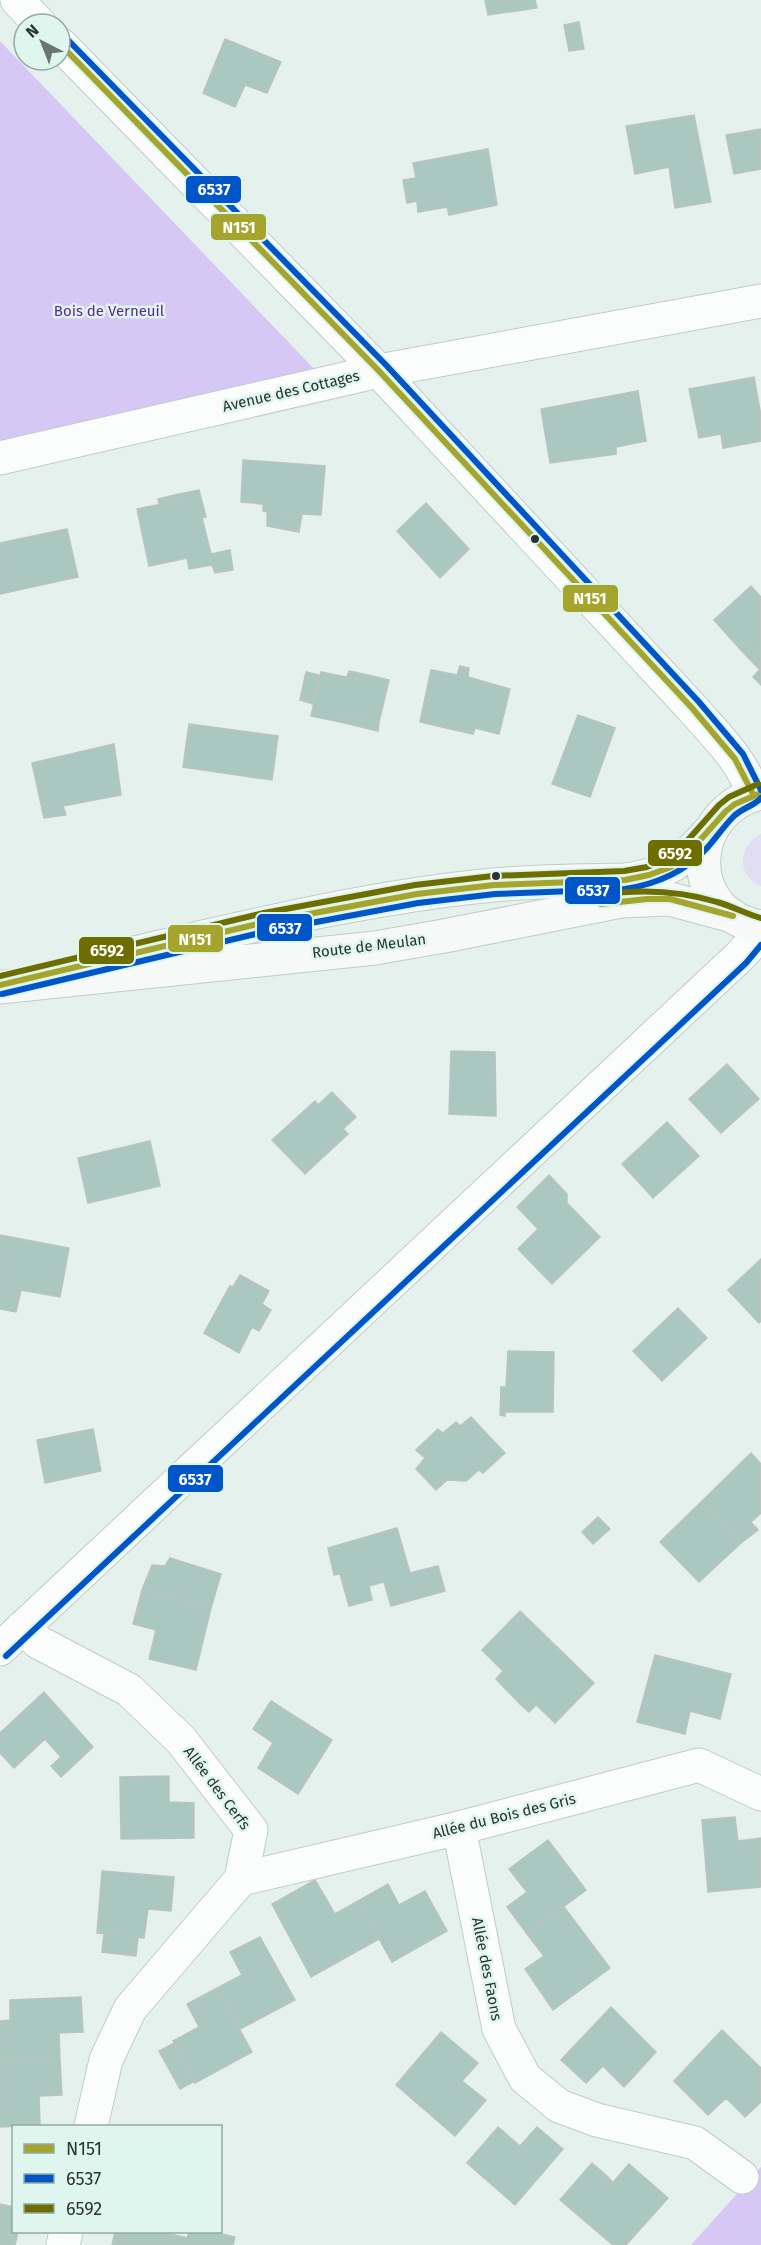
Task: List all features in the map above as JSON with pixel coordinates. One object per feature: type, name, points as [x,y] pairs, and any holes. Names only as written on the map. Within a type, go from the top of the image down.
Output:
[{"type":"main road","name":"Route de Meulan","points":[[0,986],[266,922],[417,894],[494,885],[644,878],[673,866],[710,831],[731,805],[757,794]]},
{"type":"main road","points":[[710,831],[703,856],[704,873],[715,898],[751,923]]},
{"type":"main road","name":"Route de Meulan","points":[[0,986],[375,948],[629,900],[670,899],[751,923]]},
{"type":"street","points":[[17,0],[28,12]]},
{"type":"street","points":[[72,56],[378,371],[693,708],[737,761],[757,794]]},
{"type":"street","name":"Avenue des Cottages","points":[[0,458],[378,371],[761,301]]},
{"type":"street","points":[[12,1638],[740,956],[752,944],[751,923]]},
{"type":"street","name":"Allée des Cerfs","points":[[12,1638],[38,1642],[129,1690],[181,1740],[251,1830],[241,1878],[130,2009],[106,2060],[91,2125]]},
{"type":"street","name":"Allée du Bois des Gris","points":[[241,1878],[459,1828],[699,1765],[761,1794]]},
{"type":"street","name":"Allée des Faons","points":[[459,1828],[499,2029],[525,2078],[560,2106],[597,2120],[694,2143],[742,2177]]},
{"type":"shaded area","points":[[761,834],[761,886],[747,875],[743,861],[748,846]]},
{"type":"green space","name":"Bois de Verneuil","points":[[0,41],[12,54],[12,72],[30,72],[319,374],[0,447]]},
{"type":"green space","points":[[761,2167],[761,2245],[691,2245]]},
{"type":"building","points":[[485,0],[535,0],[537,8],[488,15]]},
{"type":"building","points":[[579,22],[584,49],[569,51],[564,25]]},
{"type":"building","points":[[225,39],[281,62],[267,93],[245,85],[235,107],[203,93]]},
{"type":"building","points":[[694,115],[711,202],[675,208],[669,167],[635,174],[626,126]]},
{"type":"building","points":[[761,129],[761,169],[734,174],[726,135]]},
{"type":"building","points":[[488,149],[497,205],[449,215],[447,207],[418,212],[417,201],[407,203],[403,180],[416,178],[413,163]]},
{"type":"building","points":[[754,377],[761,416],[761,441],[723,448],[721,434],[699,438],[689,389]]},
{"type":"building","points":[[638,391],[646,441],[616,447],[616,454],[550,463],[541,409]]},
{"type":"building","points":[[243,460],[325,466],[321,515],[267,512],[263,511],[263,504],[241,502]]},
{"type":"building","points":[[199,490],[206,517],[202,518],[211,554],[230,550],[233,570],[215,573],[212,565],[189,569],[187,558],[149,566],[137,509],[181,500],[179,494]]},
{"type":"building","points":[[179,494],[181,500],[159,504],[158,499]]},
{"type":"building","points":[[426,503],[469,549],[440,578],[397,531]]},
{"type":"building","points":[[267,512],[302,514],[299,532],[267,526]]},
{"type":"building","points":[[67,529],[78,577],[0,594],[0,543]]},
{"type":"building","points":[[751,586],[761,597],[761,658],[746,641],[739,648],[714,620]]},
{"type":"building","points":[[746,641],[761,658],[760,670],[739,648]]},
{"type":"building","points":[[460,666],[469,668],[468,677],[510,689],[499,734],[475,728],[473,734],[420,722],[431,670],[457,675]]},
{"type":"building","points":[[761,668],[761,685],[753,677]]},
{"type":"building","points":[[349,671],[368,675],[366,681],[347,677]]},
{"type":"building","points":[[306,672],[319,675],[313,704],[300,700]]},
{"type":"building","points":[[321,672],[366,681],[368,675],[389,680],[379,722],[338,713],[336,721],[311,716]]},
{"type":"building","points":[[338,713],[379,722],[378,731],[336,721]]},
{"type":"building","points":[[578,715],[615,728],[590,797],[552,784]]},
{"type":"building","points":[[189,724],[278,736],[272,780],[183,767]]},
{"type":"building","points":[[114,744],[121,795],[63,806],[66,815],[44,818],[32,763]]},
{"type":"building","points":[[451,1051],[495,1052],[496,1116],[449,1114]]},
{"type":"building","points":[[727,1064],[759,1099],[721,1133],[689,1099]]},
{"type":"building","points":[[332,1092],[356,1117],[343,1129],[348,1134],[333,1148],[328,1143],[316,1155],[320,1160],[305,1174],[272,1140],[315,1101],[318,1105]]},
{"type":"building","points":[[667,1122],[699,1156],[653,1198],[622,1164]]},
{"type":"building","points":[[150,1141],[160,1186],[88,1203],[78,1158]]},
{"type":"building","points":[[328,1143],[333,1148],[320,1160],[316,1155]]},
{"type":"building","points":[[549,1175],[567,1194],[567,1203],[600,1237],[552,1284],[518,1249],[538,1229],[517,1207]]},
{"type":"building","points":[[0,1235],[69,1248],[60,1297],[21,1290],[16,1312],[0,1309]]},
{"type":"building","points":[[761,1259],[761,1321],[759,1323],[728,1290]]},
{"type":"building","points":[[240,1275],[269,1291],[262,1304],[271,1310],[259,1331],[252,1327],[239,1353],[204,1333],[230,1286],[233,1287]]},
{"type":"building","points":[[678,1308],[707,1338],[662,1381],[633,1351]]},
{"type":"building","points":[[508,1351],[554,1352],[553,1412],[505,1412],[505,1416],[500,1415],[501,1387],[506,1387]]},
{"type":"building","points":[[471,1417],[505,1453],[483,1473],[479,1470],[466,1481],[447,1480],[436,1490],[416,1469],[425,1458],[416,1450],[438,1429],[447,1437]]},
{"type":"building","points":[[456,1422],[460,1426],[447,1437],[443,1433]]},
{"type":"building","points":[[93,1429],[101,1471],[45,1483],[37,1440]]},
{"type":"building","points":[[751,1453],[761,1464],[761,1513],[751,1522],[758,1530],[741,1543],[701,1502]]},
{"type":"building","points":[[701,1502],[741,1543],[699,1582],[660,1542]]},
{"type":"building","points":[[598,1517],[610,1529],[593,1544],[582,1532]]},
{"type":"building","points":[[397,1528],[410,1573],[438,1566],[445,1591],[391,1606],[384,1582],[369,1586],[372,1600],[349,1606],[340,1574],[334,1575],[328,1548]]},
{"type":"building","points":[[170,1558],[221,1574],[211,1608],[142,1590],[152,1565],[165,1566]]},
{"type":"building","points":[[142,1590],[211,1608],[196,1670],[149,1659],[156,1630],[133,1624]]},
{"type":"building","points":[[520,1611],[594,1683],[555,1723],[528,1697],[520,1704],[496,1679],[503,1671],[482,1650]]},
{"type":"building","points":[[655,1655],[731,1674],[720,1719],[690,1711],[685,1734],[637,1722]]},
{"type":"building","points":[[44,1692],[93,1747],[61,1777],[51,1766],[61,1757],[45,1739],[14,1768],[0,1753],[0,1733]]},
{"type":"building","points":[[528,1697],[536,1705],[529,1712],[520,1704]]},
{"type":"building","points":[[271,1701],[332,1740],[298,1794],[258,1768],[273,1743],[253,1729]]},
{"type":"building","points":[[169,1776],[169,1802],[194,1803],[194,1838],[121,1839],[120,1777]]},
{"type":"building","points":[[735,1817],[738,1841],[761,1838],[761,1887],[708,1892],[702,1820]]},
{"type":"building","points":[[548,1840],[586,1890],[527,1934],[507,1907],[527,1892],[509,1869]]},
{"type":"building","points":[[102,1871],[174,1877],[171,1911],[148,1909],[144,1938],[97,1933]]},
{"type":"building","points":[[315,1880],[335,1914],[358,1901],[379,1939],[311,1977],[272,1904]]},
{"type":"building","points":[[388,1884],[399,1905],[425,1891],[447,1931],[392,1962],[358,1901]]},
{"type":"building","points":[[564,1907],[610,1968],[553,2010],[525,1969],[544,1956],[527,1934]]},
{"type":"building","points":[[104,1934],[138,1937],[136,1956],[102,1952]]},
{"type":"building","points":[[260,1937],[295,2000],[240,2029],[217,1988],[242,1975],[230,1952]]},
{"type":"building","points":[[217,1988],[252,2052],[195,2083],[173,2041],[199,2027],[187,2004]]},
{"type":"building","points":[[81,1997],[83,2032],[59,2033],[60,2060],[0,2063],[0,2021],[10,2020],[10,2000]]},
{"type":"building","points":[[611,2007],[656,2052],[624,2087],[603,2066],[586,2083],[561,2060]]},
{"type":"building","points":[[722,2030],[761,2068],[761,2102],[745,2117],[726,2098],[708,2115],[674,2081]]},
{"type":"building","points":[[441,2032],[478,2063],[462,2081],[486,2100],[455,2136],[396,2085]]},
{"type":"building","points":[[174,2043],[195,2081],[180,2089],[159,2051]]},
{"type":"building","points":[[60,2060],[62,2095],[39,2096],[40,2125],[0,2127],[0,2063]]},
{"type":"building","points":[[498,2127],[520,2146],[537,2127],[563,2149],[515,2205],[467,2163]]},
{"type":"building","points":[[592,2163],[607,2176],[603,2180],[609,2187],[629,2164],[668,2198],[626,2245],[613,2245],[560,2200]]},
{"type":"building","points":[[607,2176],[613,2183],[609,2187],[603,2180]]},
{"type":"building","points":[[0,2204],[12,2207],[12,2233],[18,2233],[15,2245],[0,2245]]},
{"type":"building","points":[[115,2233],[175,2235],[173,2245],[112,2245]]},
{"type":"building","points":[[189,2233],[217,2233],[235,2237],[233,2245],[173,2245],[175,2235],[187,2238]]},
{"type":"transit line","name":"6537","points":[[72,44],[386,365],[699,702],[743,754],[761,790]]},
{"type":"transit line","name":"N151","points":[[72,56],[379,371],[692,708],[735,759],[753,794]]},
{"type":"transit line","name":"6592","points":[[0,976],[264,913],[415,885],[493,876],[624,871],[647,867],[667,859],[679,850],[729,797],[758,784]]},
{"type":"transit line","name":"N151","points":[[0,985],[266,922],[417,894],[494,885],[625,880],[649,875],[671,867],[685,857],[726,811],[735,804],[761,793]]},
{"type":"transit line","name":"6537","points":[[2,994],[268,931],[418,903],[495,894],[625,889],[648,884],[670,876],[689,864],[707,848],[734,816],[761,798]]},
{"type":"transit line","name":"6592","points":[[600,895],[644,891],[673,893],[702,898],[761,918]]},
{"type":"transit line","name":"N151","points":[[601,904],[670,899],[733,916]]},
{"type":"transit line","name":"6537","points":[[6,1656],[746,963],[761,945]]}]
